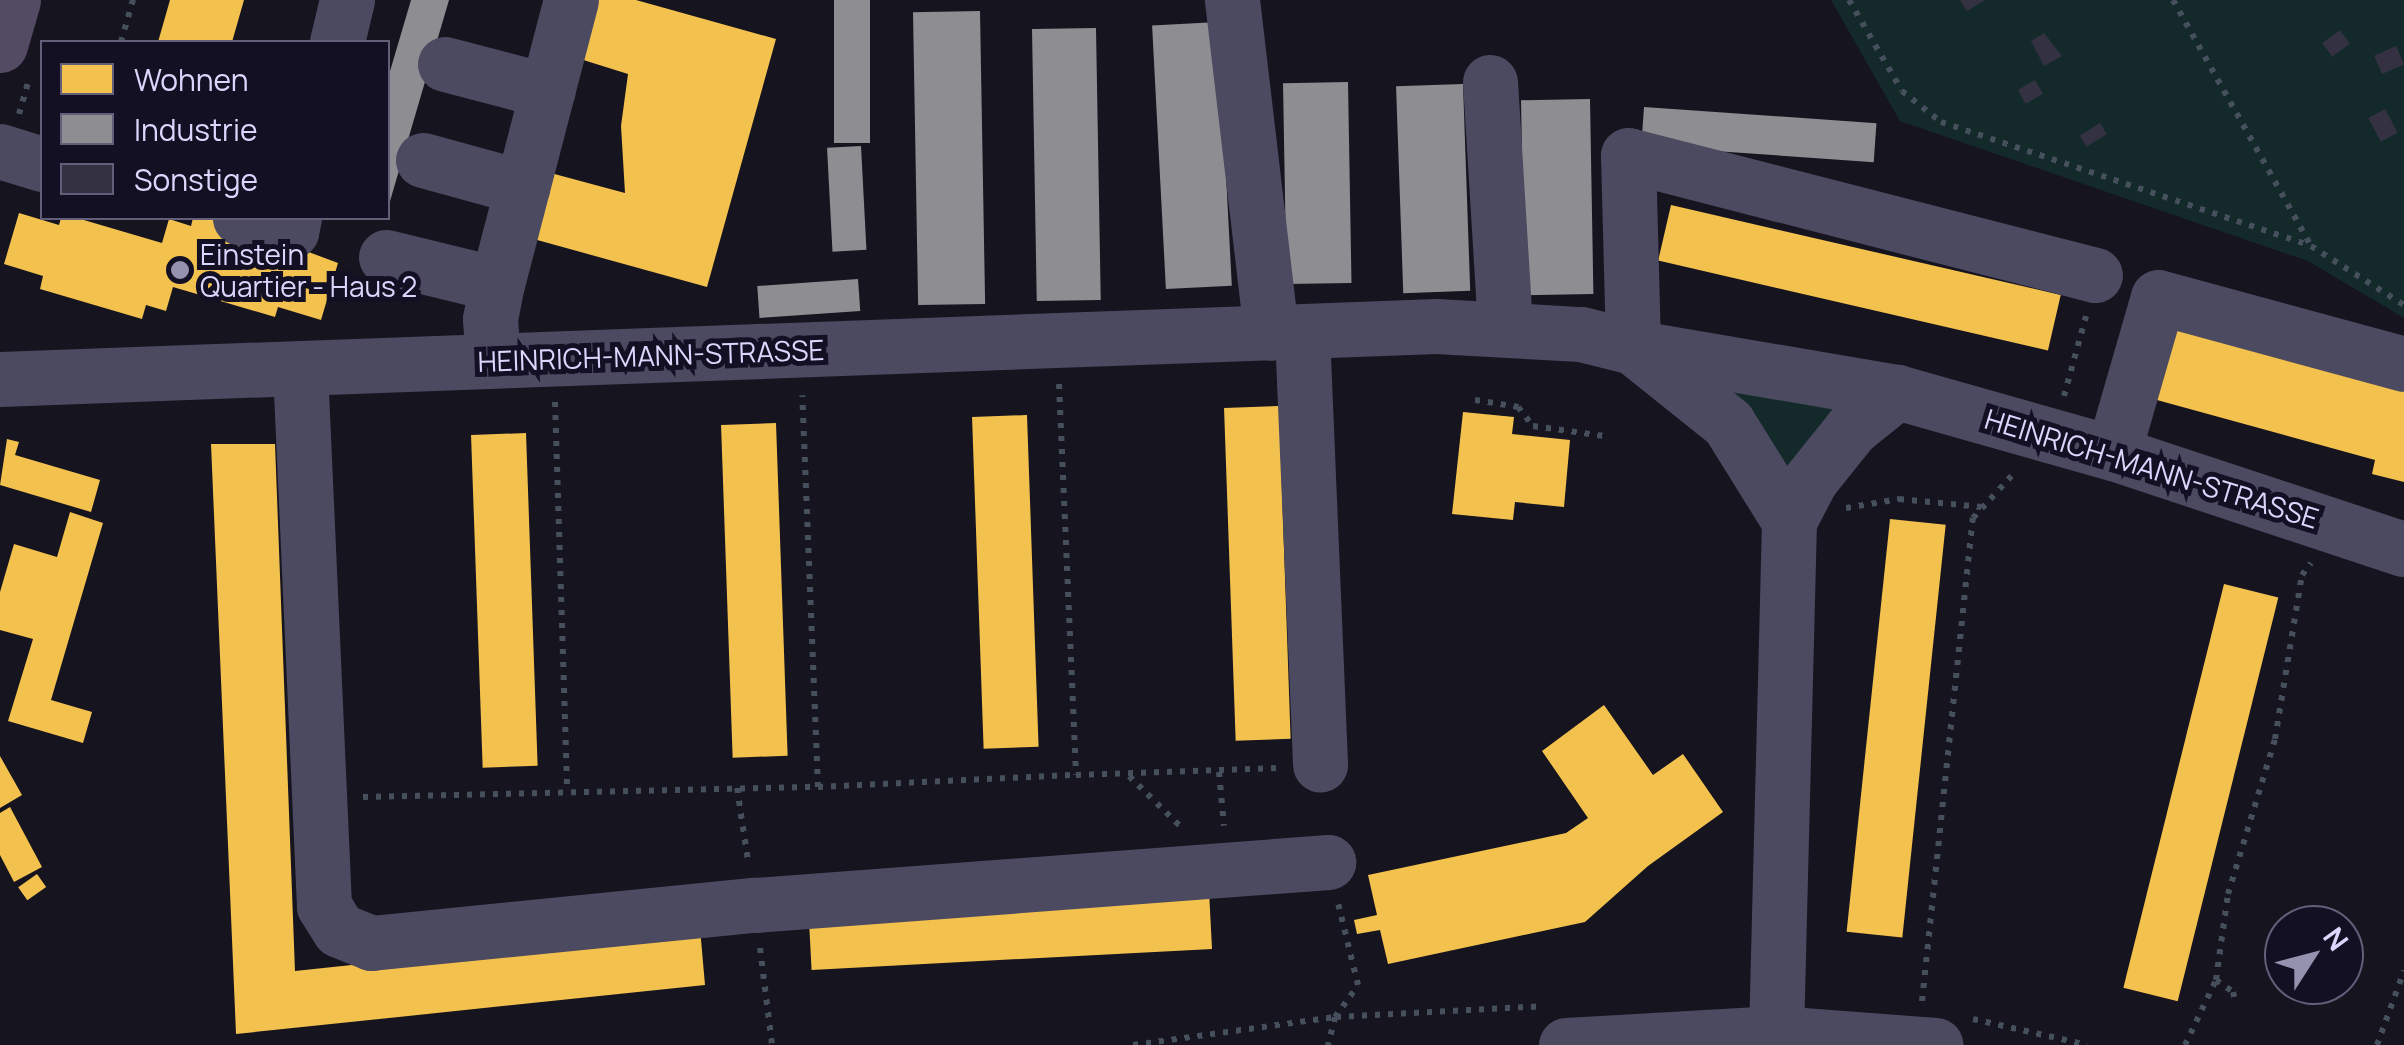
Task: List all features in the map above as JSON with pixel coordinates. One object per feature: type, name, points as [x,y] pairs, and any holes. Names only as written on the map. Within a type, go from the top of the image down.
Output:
[{"type":"main road","points":[[13,0],[15,60]]},
{"type":"street","points":[[337,40],[347,0]]},
{"type":"street","points":[[494,360],[497,284],[571,0]]},
{"type":"street","points":[[1232,0],[1286,333],[1320,766]]},
{"type":"street","points":[[445,64],[548,91]]},
{"type":"street","points":[[1490,82],[1505,327]]},
{"type":"street","points":[[1789,521],[1728,423],[1633,346],[1628,155],[2096,275]]},
{"type":"street","points":[[423,160],[522,186]]},
{"type":"street","points":[[248,220],[291,231],[294,220]]},
{"type":"street","points":[[386,256],[497,284]]},
{"type":"street","points":[[2114,452],[2158,297],[2404,364]]},
{"type":"street","name":"HEINRICH-MANN-STRASSE","points":[[0,379],[1505,327],[1898,392],[2114,452],[2404,550]]},
{"type":"street","points":[[300,370],[324,906],[340,930],[371,943],[754,905],[1328,862]]},
{"type":"street","points":[[1776,1033],[1789,521],[1811,480],[1852,428],[1898,392]]},
{"type":"street","points":[[1566,1045],[1928,1026]]},
{"type":"path","points":[[122,40],[133,0]]},
{"type":"path","points":[[1849,0],[1902,91],[1941,122],[2311,246],[2404,305]]},
{"type":"path","points":[[2173,0],[2311,246]]},
{"type":"path","points":[[15,60],[17,156]]},
{"type":"path","points":[[1928,1026],[1974,518],[2050,433],[2074,372],[2096,275]]},
{"type":"path","points":[[1056,345],[1076,775]]},
{"type":"path","points":[[800,349],[818,787]]},
{"type":"path","points":[[552,358],[567,790]]},
{"type":"path","points":[[1475,400],[1518,408],[1534,426],[1604,436]]},
{"type":"path","points":[[1789,521],[1899,498],[1983,507]]},
{"type":"path","points":[[2185,1045],[2216,980],[2228,894],[2275,739],[2302,575],[2337,525]]},
{"type":"path","points":[[317,799],[567,790],[818,787],[1320,766]]},
{"type":"path","points":[[2378,1045],[2404,971]]},
{"type":"path","points":[[2216,980],[2233,992],[2236,1004]]},
{"type":"path","points":[[1133,1045],[1334,1017],[1328,1045]]},
{"type":"green space","points":[[1831,0],[2404,0],[2404,318],[2308,261],[1900,121]]},
{"type":"green space","points":[[1682,366],[1856,402],[1783,488]]},
{"type":"building: Wohnen","points":[[170,0],[244,0],[233,40],[159,40]]},
{"type":"building: Wohnen","points":[[593,0],[636,0],[776,39],[707,287],[530,238],[547,172],[625,193],[621,126],[628,74],[577,58]]},
{"type":"building: Wohnen","points":[[1671,205],[2061,295],[2048,351],[1658,261]]},
{"type":"building: Wohnen","name":"Einstein Quartier - Haus 2","points":[[19,213],[59,225],[60,220],[84,220],[162,243],[169,220],[191,226],[192,220],[223,220],[338,263],[321,320],[278,307],[275,317],[173,287],[166,311],[146,305],[142,319],[40,289],[43,276],[4,264]]},
{"type":"building: Wohnen","points":[[2166,321],[2404,386],[2404,482],[2372,474],[2375,460],[2146,397]]},
{"type":"building: Wohnen","points":[[1279,406],[1291,739],[1236,741],[1224,408]]},
{"type":"building: Wohnen","points":[[1463,412],[1514,417],[1512,434],[1570,440],[1564,507],[1515,502],[1513,520],[1452,514]]},
{"type":"building: Wohnen","points":[[1027,415],[1039,747],[984,749],[972,417]]},
{"type":"building: Wohnen","points":[[776,423],[788,756],[733,758],[721,425]]},
{"type":"building: Wohnen","points":[[526,433],[538,766],[483,768],[471,435]]},
{"type":"building: Wohnen","points":[[7,439],[19,442],[15,455],[100,480],[91,512],[0,485]]},
{"type":"building: Wohnen","points":[[211,444],[275,444],[295,971],[700,928],[705,985],[236,1034]]},
{"type":"building: Wohnen","points":[[70,512],[103,523],[51,700],[92,712],[83,743],[8,721],[33,639],[0,630],[0,592],[14,544],[57,557]]},
{"type":"building: Wohnen","points":[[1890,519],[1946,525],[1902,938],[1847,932]]},
{"type":"building: Wohnen","points":[[2224,584],[2278,598],[2178,1001],[2123,988]]},
{"type":"building: Wohnen","points":[[1604,705],[1653,775],[1683,754],[1723,812],[1648,866],[1585,922],[1388,964],[1380,930],[1357,934],[1354,920],[1377,915],[1368,875],[1566,833],[1588,818],[1542,751]]},
{"type":"building: Wohnen","points":[[0,756],[22,795],[0,808]]},
{"type":"building: Wohnen","points":[[10,807],[42,867],[14,882],[0,855],[0,813]]},
{"type":"building: Wohnen","points":[[37,874],[46,887],[27,900],[18,887]]},
{"type":"building: Wohnen","points":[[1209,891],[1212,949],[812,970],[809,912]]},
{"type":"building: Industrie","points":[[411,0],[449,0],[390,201],[390,71]]},
{"type":"building: Industrie","points":[[834,0],[870,0],[870,143],[834,143]]},
{"type":"building: Industrie","points":[[980,11],[985,304],[918,305],[913,12]]},
{"type":"building: Industrie","points":[[1218,22],[1232,286],[1166,289],[1152,25]]},
{"type":"building: Industrie","points":[[1096,28],[1101,300],[1037,301],[1032,29]]},
{"type":"building: Industrie","points":[[1348,82],[1352,283],[1287,284],[1283,83]]},
{"type":"building: Industrie","points":[[1463,84],[1470,291],[1403,293],[1396,86]]},
{"type":"building: Industrie","points":[[1590,99],[1593,294],[1524,295],[1521,100]]},
{"type":"building: Industrie","points":[[1644,107],[1876,123],[1874,162],[1641,146]]},
{"type":"building: Industrie","points":[[861,146],[866,250],[832,252],[827,148]]},
{"type":"building: Industrie","points":[[858,279],[860,311],[759,318],[757,286]]},
{"type":"building: Sonstige","points":[[1960,0],[1985,0],[1967,11]]},
{"type":"building: Sonstige","points":[[2340,30],[2350,44],[2332,57],[2322,43]]},
{"type":"building: Sonstige","points":[[2044,33],[2062,56],[2044,66],[2031,41]]},
{"type":"building: Sonstige","points":[[2396,46],[2404,64],[2382,74],[2374,56]]},
{"type":"building: Sonstige","points":[[2035,80],[2043,94],[2026,104],[2018,90]]},
{"type":"building: Sonstige","points":[[2385,109],[2398,133],[2381,142],[2368,118]]},
{"type":"building: Sonstige","points":[[2100,123],[2107,134],[2087,147],[2080,136]]},
{"type":"place","name":"Einstein Quartier - Haus 2","points":[[180,270]]}]
